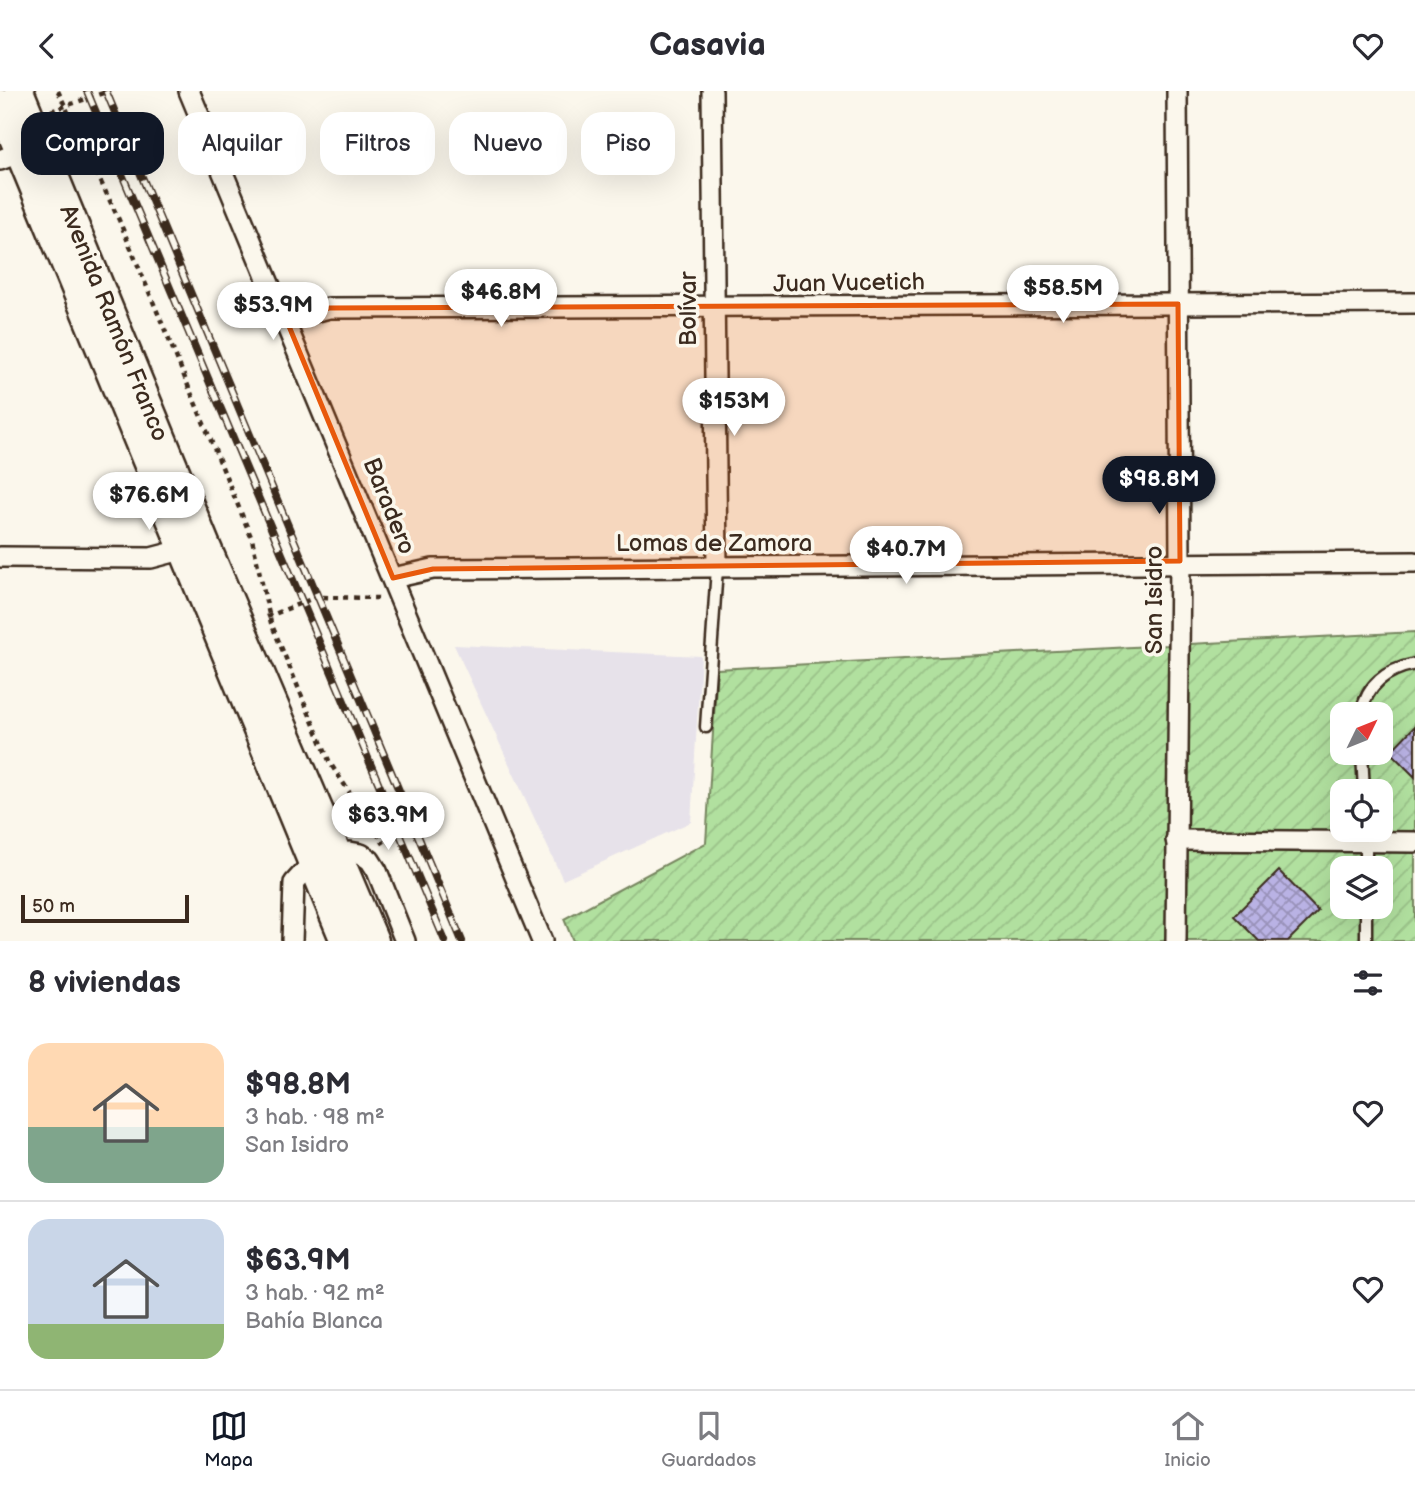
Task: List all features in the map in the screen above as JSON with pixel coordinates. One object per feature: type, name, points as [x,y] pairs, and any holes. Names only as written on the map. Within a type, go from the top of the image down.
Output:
[{"type":"main road","name":"Avenida Ramón Franco","points":[[19,91],[21,118]]},
{"type":"main road","name":"Avenida Ramón Franco","points":[[0,104],[21,141]]},
{"type":"main road","name":"Avenida Ramón Franco","points":[[36,175],[325,858],[374,941]]},
{"type":"main road","name":"Avenida Ramón Franco","points":[[325,858],[345,941]]},
{"type":"street","name":"Baradero","points":[[189,91],[286,319],[542,941]]},
{"type":"street","name":"Bolívar","points":[[712,91],[716,568]]},
{"type":"street","name":"San Isidro","points":[[1176,941],[1180,561],[1177,91]]},
{"type":"street","name":"Juan Vucetich","points":[[286,319],[328,308],[712,309],[1415,303]]},
{"type":"street","points":[[0,557],[151,558],[194,547]]},
{"type":"street","name":"Lomas de Zamora","points":[[393,578],[433,569],[1180,561],[1415,562]]},
{"type":"street","points":[[1176,840],[1330,837]]},
{"type":"street","points":[[1393,839],[1415,842]]},
{"type":"street","points":[[292,941],[294,883],[325,858],[350,852],[370,860],[405,941]]},
{"type":"lane","points":[[706,727],[716,568]]},
{"type":"lane","points":[[1363,702],[1375,682],[1387,673],[1415,664]]},
{"type":"lane","points":[[1366,919],[1366,941]]},
{"type":"path","points":[[58,91],[119,220],[252,539],[270,616],[330,763],[389,855]]},
{"type":"path","points":[[57,112],[63,106],[109,91]]},
{"type":"path","points":[[261,619],[316,597],[401,598]]},
{"type":"highlighted area","points":[[1178,304],[1180,561],[433,569],[393,578],[286,319],[329,308]]},
{"type":"shaded area","points":[[454,645],[701,656],[691,822],[563,880]]},
{"type":"green space","points":[[1415,632],[1415,941],[573,941],[564,919],[706,843],[717,669]]},
{"type":"building","points":[[1415,726],[1415,777],[1393,755],[1393,749]]},
{"type":"building","points":[[1279,871],[1318,911],[1288,941],[1259,941],[1234,916]]},
{"type":"railway","points":[[87,91],[445,941]]},
{"type":"railway","points":[[106,91],[462,941]]}]
